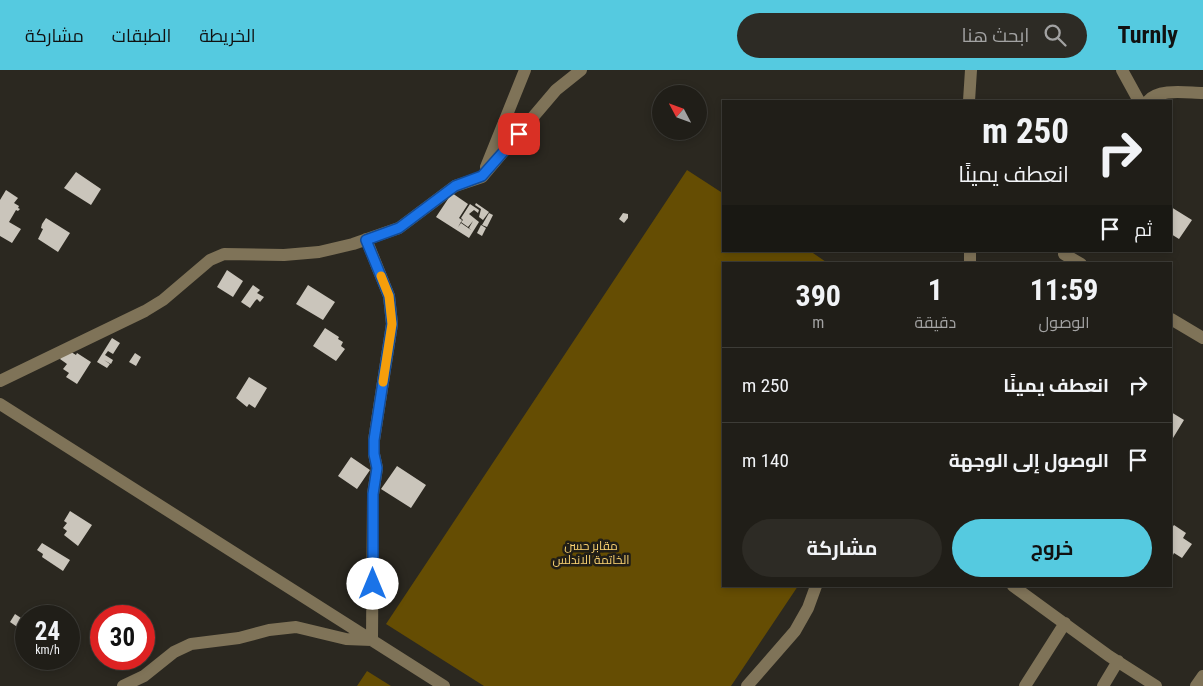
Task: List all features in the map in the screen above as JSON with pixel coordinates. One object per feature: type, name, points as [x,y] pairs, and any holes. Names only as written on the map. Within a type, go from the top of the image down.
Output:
[{"type":"street","points":[[482,176],[525,70]]},
{"type":"street","points":[[0,381],[145,311],[163,300],[210,260],[224,254],[284,255],[319,252],[366,240],[399,228],[455,186],[482,176],[556,90],[581,70]]},
{"type":"street","points":[[969,100],[971,70]]},
{"type":"street","points":[[1122,70],[1138,100]]},
{"type":"street","points":[[1149,100],[1151,97],[1164,93],[1203,93]]},
{"type":"street","points":[[366,240],[389,296],[392,324],[374,440],[377,468],[373,494],[372,640]]},
{"type":"street","points":[[1065,252],[1078,262]]},
{"type":"street","points":[[1172,320],[1203,338]]},
{"type":"street","points":[[0,404],[444,686]]},
{"type":"street","points":[[747,686],[795,630],[808,608],[816,587]]},
{"type":"street","points":[[1015,587],[1156,686]]},
{"type":"street","points":[[1025,686],[1065,623]]},
{"type":"street","points":[[123,686],[144,676],[174,652],[196,643],[240,638],[268,630],[296,627],[346,639],[372,640]]},
{"type":"street","points":[[1103,686],[1118,661]]},
{"type":"street","points":[[1196,686],[1203,676]]},
{"type":"green space","name":"مقابر حسن الخاتمة الاندلس","points":[[687,170],[722,193],[722,252],[811,252],[826,262],[722,262],[722,587],[797,587],[731,686],[484,686],[386,624]]},
{"type":"green space","points":[[367,671],[391,686],[357,686]]},
{"type":"building","points":[[76,172],[101,189],[91,205],[64,188]]},
{"type":"building","points":[[6,190],[18,198],[14,203],[20,209],[16,210],[9,222],[21,229],[12,243],[0,236],[0,200]]},
{"type":"building","points":[[452,193],[468,204],[459,218],[462,220],[458,227],[461,223],[471,230],[469,228],[473,221],[468,227],[461,222],[463,220],[461,218],[470,204],[479,210],[478,213],[474,210],[469,214],[479,222],[469,238],[436,217]]},
{"type":"building","points":[[476,203],[489,212],[483,220],[479,217],[481,209],[475,205]]},
{"type":"building","points":[[1172,208],[1192,220],[1179,239],[1172,235]]},
{"type":"building","points":[[489,213],[493,215],[487,227],[482,225]]},
{"type":"building","points":[[623,213],[628,214],[628,218],[624,223],[619,219]]},
{"type":"building","points":[[46,218],[70,233],[58,252],[38,239],[43,229],[41,228],[42,224]]},
{"type":"building","points":[[481,225],[486,228],[482,236],[477,233]]},
{"type":"building","points":[[227,270],[243,281],[233,297],[217,287]]},
{"type":"building","points":[[253,285],[260,290],[257,293],[264,297],[260,302],[257,299],[250,308],[241,302]]},
{"type":"building","points":[[308,285],[335,302],[323,320],[296,304]]},
{"type":"building","points":[[325,328],[343,342],[341,346],[345,349],[336,361],[313,346]]},
{"type":"building","points":[[112,338],[120,343],[113,354],[108,351],[105,355],[113,360],[111,364],[104,360],[110,364],[107,368],[97,362]]},
{"type":"building","points":[[66,349],[76,355],[77,353],[91,362],[77,384],[66,377],[69,373],[63,369],[67,364],[60,359]]},
{"type":"building","points":[[135,353],[141,357],[136,366],[129,362]]},
{"type":"building","points":[[249,377],[267,388],[255,408],[249,404],[247,407],[236,398]]},
{"type":"building","points":[[1172,413],[1184,420],[1172,438]]},
{"type":"building","points":[[351,457],[370,470],[357,489],[338,476]]},
{"type":"building","points":[[397,466],[426,485],[411,508],[381,489]]},
{"type":"building","points":[[70,511],[92,525],[78,546],[64,535],[67,531],[63,528],[67,523],[64,521]]},
{"type":"building","points":[[1174,525],[1186,533],[1183,538],[1192,544],[1182,558],[1174,553],[1172,554],[1172,528]]},
{"type":"building","points":[[42,543],[70,560],[63,571],[42,557],[43,554],[37,550]]},
{"type":"building","points":[[15,614],[15,625],[10,622]]},
{"type":"slow traffic","points":[[381,276],[389,296],[392,324],[383,382]]},
{"type":"route","points":[[373,584],[373,494],[377,468],[374,440],[392,324],[389,296],[366,240],[399,228],[434,204],[455,186],[482,176],[519,134]]}]
